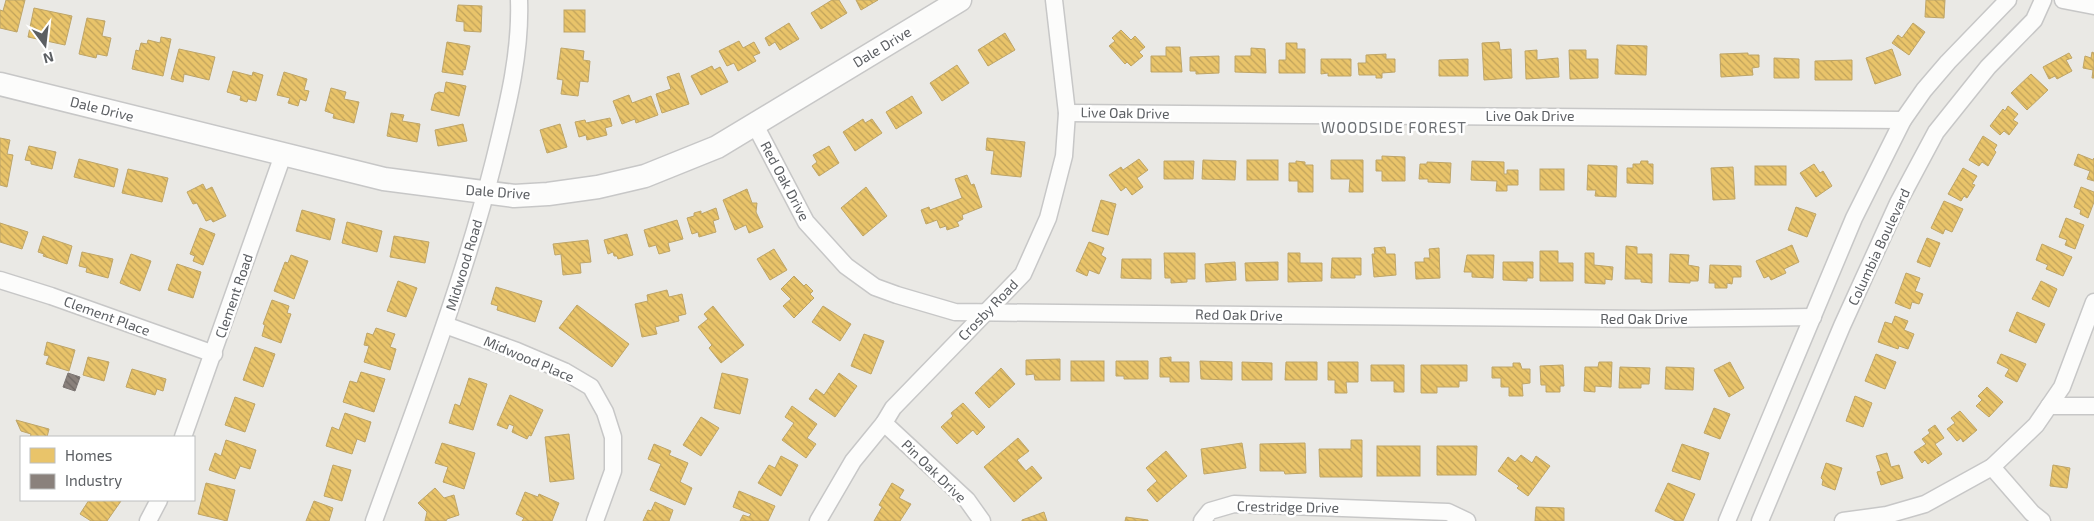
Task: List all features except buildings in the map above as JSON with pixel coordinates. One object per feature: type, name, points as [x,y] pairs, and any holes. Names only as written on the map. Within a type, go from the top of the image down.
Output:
[{"type":"street","name":"Midwood Road","points":[[374,521],[445,325],[486,193],[516,62],[520,19],[519,0]]},
{"type":"street","name":"Dale Drive","points":[[0,84],[384,179],[514,196],[548,194],[598,187],[635,178],[717,146],[755,125],[960,0]]},
{"type":"street","name":"Crosby Road","points":[[818,521],[853,461],[894,408],[1023,274],[1048,218],[1064,156],[1067,113],[1054,0]]},
{"type":"street","points":[[1731,520],[1854,218],[1903,120],[1924,90],[1948,62],[1994,12],[2008,0]]},
{"type":"street","name":"Columbia Boulevard","points":[[1760,521],[1861,282],[1902,195],[1936,132],[1988,67],[2034,20],[2043,0]]},
{"type":"street","points":[[2064,0],[2094,6]]},
{"type":"street","name":"Live Oak Drive","points":[[1067,113],[1903,120]]},
{"type":"street","name":"Red Oak Drive","points":[[755,125],[806,222],[846,266],[874,287],[897,296],[956,312],[1652,320],[1813,317]]},
{"type":"street","name":"Clement Road","points":[[183,436],[283,155]]},
{"type":"street","name":"Clement Place","points":[[0,280],[51,296],[214,354]]},
{"type":"street","points":[[1843,521],[1888,518],[1925,504],[1992,467],[2036,425],[2062,387],[2094,302]]},
{"type":"street","name":"Midwood Place","points":[[445,325],[517,350],[564,371],[591,387],[605,412],[613,437],[613,472],[595,521]]},
{"type":"street","points":[[2049,406],[2094,406]]},
{"type":"street","name":"Pin Oak Drive","points":[[884,423],[966,500],[982,521]]},
{"type":"street","points":[[1992,467],[2042,521]]},
{"type":"street","points":[[148,521],[158,501]]},
{"type":"street","name":"Crestridge Drive","points":[[1202,521],[1210,512],[1234,504],[1448,512],[1467,521]]},
{"type":"district","name":"WOODSIDE FOREST","points":[[1394,128]]}]
